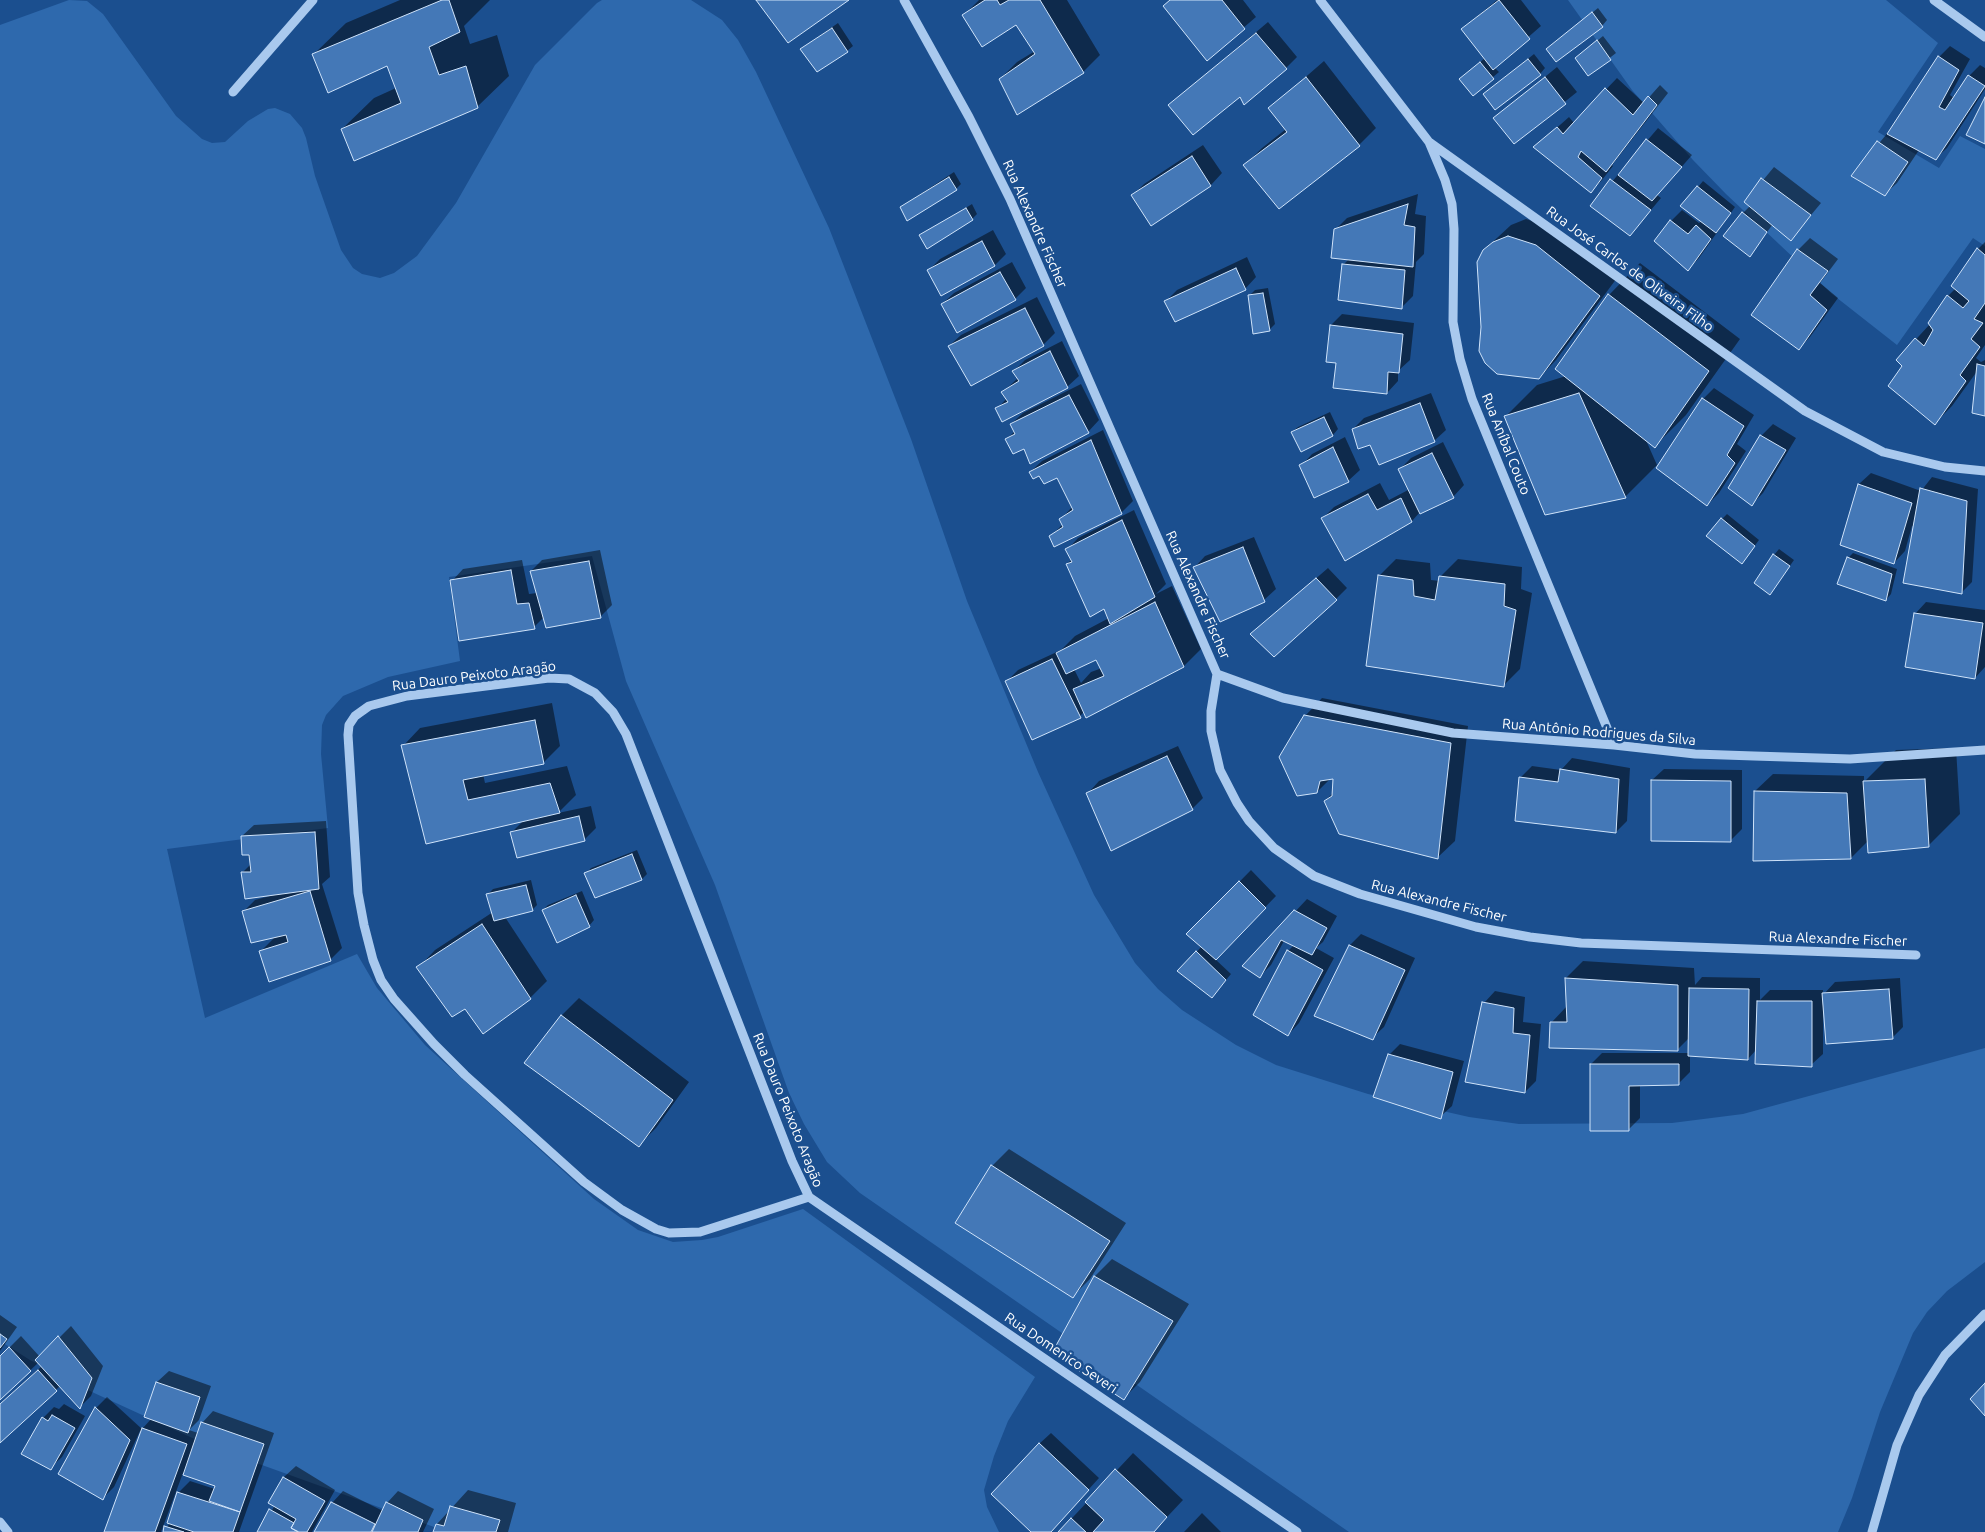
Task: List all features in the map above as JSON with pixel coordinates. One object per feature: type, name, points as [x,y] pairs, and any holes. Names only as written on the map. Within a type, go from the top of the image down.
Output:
[{"type":"street","points":[[233,92],[313,0]]},
{"type":"street","name":"Rua Alexandre Fischer","points":[[904,0],[969,116],[1010,199],[1217,674],[1211,711],[1212,738],[1220,770],[1237,803],[1249,821],[1274,848],[1314,876],[1386,902],[1476,927],[1581,943],[1916,955]]},
{"type":"street","name":"Rua José Carlos de Oliveira Filho","points":[[1320,0],[1428,142],[1805,411],[1883,452],[1945,468],[1985,471]]},
{"type":"street","points":[[1934,0],[1985,36]]},
{"type":"street","name":"Rua Aníbal Couto","points":[[1428,142],[1445,180],[1452,204],[1454,229],[1454,322],[1460,358],[1472,399],[1614,745]]},
{"type":"street","name":"Rua Antônio Rodrigues da Silva","points":[[1217,674],[1283,698],[1453,733],[1614,745],[1695,754],[1850,759],[1985,750]]},
{"type":"street","name":"Rua Dauro Peixoto Aragão","points":[[549,678],[569,679],[578,682],[595,693],[605,703],[626,734],[792,1161],[809,1197],[700,1232],[669,1233],[656,1229],[630,1216],[584,1182],[466,1075],[423,1032],[381,980],[373,960],[364,925],[358,893],[348,735],[349,725],[355,716],[369,706],[407,696],[549,678]]},
{"type":"street","name":"Rua Domenico Severi","points":[[809,1197],[1297,1532]]},
{"type":"street","points":[[1872,1532],[1897,1445],[1919,1394],[1945,1355],[1985,1314]]},
{"type":"street","points":[[0,1522],[8,1532]]},
{"type":"shaded area","points":[[69,0],[87,1],[103,14],[176,116],[202,139],[212,143],[225,142],[248,121],[268,109],[275,108],[290,114],[302,128],[306,138],[315,176],[341,250],[353,268],[362,274],[380,278],[394,273],[417,256],[456,203],[535,65],[597,3],[602,0],[691,0],[722,20],[738,40],[756,72],[829,228],[911,439],[967,601],[1038,772],[1094,895],[1135,963],[1158,989],[1182,1010],[1236,1045],[1276,1065],[1368,1094],[1469,1117],[1519,1124],[1672,1123],[1743,1114],[1985,1048],[1985,1262],[1947,1291],[1927,1312],[1913,1333],[1880,1412],[1852,1498],[1838,1532],[1349,1532],[860,1193],[827,1162],[804,1124],[789,1093],[715,885],[626,681],[592,556],[449,577],[460,661],[388,677],[343,696],[326,715],[322,725],[321,754],[328,828],[167,849],[205,1018],[357,954],[377,988],[425,1045],[594,1199],[638,1230],[673,1242],[702,1240],[718,1237],[803,1209],[1035,1377],[1008,1421],[994,1456],[984,1490],[987,1507],[999,1532],[448,1532],[212,1447],[92,1392],[30,1360],[0,1341],[0,25]]},
{"type":"shaded area","points":[[1568,0],[1886,0],[1938,43],[1878,132],[1939,168],[1960,136],[1985,149],[1985,246],[1973,238],[1897,345],[1832,294],[1726,194],[1693,160],[1632,90]]},
{"type":"building","points":[[442,0],[449,0],[460,32],[429,47],[439,75],[466,66],[478,108],[354,161],[341,129],[401,103],[387,66],[328,93],[312,54]]},
{"type":"building","points":[[756,0],[849,0],[788,43]]},
{"type":"building","points":[[985,0],[997,0],[1000,5],[1009,0],[1040,0],[1084,73],[1017,115],[999,79],[1035,54],[1016,25],[982,47],[962,15]]},
{"type":"building","points":[[1170,0],[1222,0],[1245,29],[1207,61],[1163,6]]},
{"type":"building","points":[[1499,0],[1530,39],[1493,70],[1461,29]]},
{"type":"building","points":[[1592,12],[1603,27],[1556,62],[1546,49]]},
{"type":"building","points":[[832,28],[848,52],[817,72],[800,49]]},
{"type":"building","points":[[1256,33],[1287,69],[1244,105],[1240,97],[1193,135],[1168,105]]},
{"type":"building","points":[[1597,40],[1611,60],[1588,76],[1575,58]]},
{"type":"building","points":[[1938,56],[1959,70],[1939,107],[1945,110],[1968,75],[1985,86],[1936,160],[1887,134]]},
{"type":"building","points":[[1528,59],[1541,75],[1495,110],[1483,94]]},
{"type":"building","points":[[1480,62],[1494,79],[1473,96],[1459,79]]},
{"type":"building","points":[[1306,77],[1360,146],[1279,209],[1243,165],[1287,132],[1268,108]]},
{"type":"building","points":[[1545,77],[1566,104],[1514,144],[1493,118]]},
{"type":"building","points":[[1605,88],[1633,115],[1648,96],[1657,105],[1606,172],[1581,151],[1578,157],[1602,178],[1591,193],[1533,147],[1557,127],[1563,134]]},
{"type":"building","points":[[1985,97],[1985,144],[1966,135]]},
{"type":"building","points":[[1646,139],[1682,167],[1652,201],[1618,175]]},
{"type":"building","points":[[1877,141],[1908,162],[1885,196],[1851,176]]},
{"type":"building","points":[[1192,156],[1211,186],[1151,226],[1131,195]]},
{"type":"building","points":[[949,177],[957,190],[907,221],[900,207]]},
{"type":"building","points":[[1761,178],[1811,215],[1791,241],[1744,202]]},
{"type":"building","points":[[1610,179],[1651,210],[1630,236],[1590,206]]},
{"type":"building","points":[[1697,186],[1731,213],[1716,233],[1680,206]]},
{"type":"building","points":[[1408,204],[1404,225],[1415,227],[1413,267],[1331,258],[1334,229]]},
{"type":"building","points":[[966,208],[973,220],[927,249],[919,235]]},
{"type":"building","points":[[1742,212],[1767,232],[1750,257],[1723,236]]},
{"type":"building","points":[[1670,220],[1688,234],[1696,225],[1711,239],[1688,271],[1654,241]]},
{"type":"building","points":[[1508,236],[1536,245],[1600,296],[1539,379],[1497,374],[1485,363],[1479,351],[1481,327],[1477,262],[1483,250],[1493,242]]},
{"type":"building","points":[[982,241],[995,266],[941,296],[927,270]]},
{"type":"building","points":[[1977,248],[1985,255],[1985,303],[1974,319],[1983,323],[1971,339],[1980,347],[1960,375],[1966,381],[1935,425],[1888,386],[1902,366],[1896,360],[1915,338],[1924,346],[1933,330],[1928,323],[1947,295],[1963,308],[1969,301],[1951,286]]},
{"type":"building","points":[[1797,249],[1828,271],[1810,295],[1827,310],[1799,350],[1751,315]]},
{"type":"building","points":[[1342,264],[1405,270],[1402,309],[1338,300]]},
{"type":"building","points":[[1236,268],[1246,290],[1175,322],[1164,301]]},
{"type":"building","points":[[1000,272],[1016,300],[957,333],[941,304]]},
{"type":"building","points":[[1263,293],[1270,331],[1253,334],[1248,295]]},
{"type":"building","points":[[1608,294],[1709,371],[1655,448],[1555,369]]},
{"type":"building","points":[[1025,308],[1044,346],[971,386],[948,346]]},
{"type":"building","points":[[1330,325],[1403,334],[1399,373],[1388,372],[1387,394],[1333,388],[1336,363],[1326,362]]},
{"type":"building","points":[[1050,351],[1068,388],[1002,422],[995,408],[1008,402],[1001,392],[1019,381],[1012,371]]},
{"type":"building","points":[[1977,364],[1985,366],[1985,416],[1972,413]]},
{"type":"building","points":[[1579,393],[1626,498],[1545,515],[1504,416]]},
{"type":"building","points":[[1069,395],[1089,433],[1030,464],[1024,449],[1013,454],[1005,439],[1015,434],[1010,424]]},
{"type":"building","points":[[1702,398],[1744,426],[1727,455],[1735,463],[1707,506],[1656,468]]},
{"type":"building","points":[[1420,403],[1435,442],[1379,465],[1370,445],[1358,449],[1352,429]]},
{"type":"building","points":[[1324,417],[1333,436],[1301,452],[1291,432]]},
{"type":"building","points":[[1760,435],[1786,450],[1752,506],[1728,488]]},
{"type":"building","points":[[1091,440],[1122,514],[1054,547],[1049,536],[1063,527],[1059,519],[1073,510],[1057,478],[1044,484],[1039,476],[1033,479],[1029,472]]},
{"type":"building","points":[[1333,447],[1349,482],[1314,498],[1299,465]]},
{"type":"building","points":[[1432,453],[1454,498],[1420,514],[1398,469]]},
{"type":"building","points":[[1858,484],[1912,503],[1894,564],[1840,545]]},
{"type":"building","points":[[1920,488],[1967,501],[1962,594],[1903,583]]},
{"type":"building","points":[[1368,494],[1377,510],[1401,498],[1412,522],[1345,561],[1321,518]]},
{"type":"building","points":[[1721,518],[1755,546],[1742,564],[1706,536]]},
{"type":"building","points":[[1122,520],[1155,597],[1110,624],[1104,609],[1090,617],[1066,564],[1072,562],[1065,549]]},
{"type":"building","points":[[1243,547],[1265,602],[1220,622],[1193,567]]},
{"type":"building","points":[[1773,554],[1790,566],[1770,595],[1754,583]]},
{"type":"building","points":[[1847,557],[1892,574],[1886,601],[1837,584]]},
{"type":"building","points":[[589,561],[601,618],[546,628],[530,571]]},
{"type":"building","points":[[511,570],[517,604],[529,603],[535,629],[459,641],[450,580]]},
{"type":"building","points":[[1378,575],[1413,580],[1414,596],[1435,600],[1439,576],[1505,584],[1504,606],[1516,610],[1504,687],[1366,666]]},
{"type":"building","points":[[1316,578],[1337,600],[1274,657],[1250,634]]},
{"type":"building","points":[[1155,602],[1184,667],[1086,718],[1073,689],[1104,676],[1096,660],[1066,674],[1056,653]]},
{"type":"building","points":[[1914,613],[1983,623],[1975,679],[1905,667]]},
{"type":"building","points":[[1052,659],[1081,718],[1032,740],[1005,681]]},
{"type":"building","points":[[1304,715],[1451,743],[1438,859],[1339,834],[1324,801],[1332,796],[1333,779],[1320,781],[1317,793],[1297,796],[1279,757]]},
{"type":"building","points":[[535,720],[544,764],[463,780],[468,800],[550,783],[560,813],[426,844],[401,745]]},
{"type":"building","points":[[1167,756],[1193,810],[1111,851],[1086,793]]},
{"type":"building","points":[[1560,769],[1619,779],[1616,833],[1515,821],[1519,777],[1558,782]]},
{"type":"building","points":[[1925,779],[1929,847],[1868,853],[1863,781]]},
{"type":"building","points":[[1651,780],[1731,781],[1731,842],[1651,841]]},
{"type":"building","points":[[1754,791],[1847,793],[1851,859],[1753,861]]},
{"type":"building","points":[[579,816],[585,841],[517,858],[510,832]]},
{"type":"building","points":[[315,832],[319,889],[245,899],[241,872],[251,872],[249,855],[242,855],[241,836]]},
{"type":"building","points":[[632,854],[642,880],[595,898],[584,873]]},
{"type":"building","points":[[1239,881],[1266,908],[1216,960],[1186,934]]},
{"type":"building","points":[[526,885],[533,911],[494,921],[486,894]]},
{"type":"building","points":[[310,891],[331,961],[269,982],[259,951],[288,942],[286,935],[251,943],[242,911]]},
{"type":"building","points":[[576,895],[590,927],[557,943],[542,910]]},
{"type":"building","points":[[1294,910],[1327,928],[1312,955],[1281,940],[1260,978],[1242,966]]},
{"type":"building","points":[[482,924],[531,999],[483,1034],[465,1009],[452,1017],[416,967]]},
{"type":"building","points":[[1349,945],[1405,970],[1373,1040],[1314,1016]]},
{"type":"building","points":[[1287,950],[1323,970],[1288,1036],[1253,1015]]},
{"type":"building","points":[[1196,951],[1226,980],[1212,998],[1177,971]]},
{"type":"building","points":[[1565,978],[1678,985],[1678,1051],[1549,1048],[1550,1022],[1567,1022]]},
{"type":"building","points":[[1689,988],[1749,989],[1748,1060],[1688,1056]]},
{"type":"building","points":[[1889,989],[1893,1039],[1826,1044],[1822,993]]},
{"type":"building","points":[[1757,1001],[1812,1001],[1812,1067],[1755,1064]]},
{"type":"building","points":[[1482,1002],[1514,1008],[1513,1033],[1530,1035],[1525,1093],[1465,1082]]},
{"type":"building","points":[[561,1015],[673,1100],[639,1147],[524,1063]]},
{"type":"building","points":[[1388,1054],[1453,1072],[1441,1119],[1373,1097]]},
{"type":"building","points":[[1590,1064],[1679,1064],[1679,1085],[1629,1086],[1629,1131],[1590,1131]]},
{"type":"building","points":[[991,1165],[1110,1241],[1073,1298],[955,1223]]},
{"type":"building","points":[[1094,1276],[1173,1321],[1124,1400],[1052,1353]]},
{"type":"building","points":[[0,1334],[7,1339],[0,1348]]},
{"type":"building","points":[[58,1336],[92,1378],[80,1409],[35,1360]]},
{"type":"building","points":[[9,1347],[31,1371],[0,1400],[0,1356]]},
{"type":"building","points":[[38,1370],[57,1391],[0,1443],[0,1404]]},
{"type":"building","points":[[156,1382],[200,1397],[188,1433],[144,1417]]},
{"type":"building","points":[[1985,1383],[1985,1416],[1970,1399]]},
{"type":"building","points":[[95,1407],[130,1440],[103,1500],[58,1474]]},
{"type":"building","points":[[52,1415],[75,1428],[51,1470],[21,1454],[42,1417],[48,1421]]},
{"type":"building","points":[[201,1422],[264,1444],[240,1512],[209,1501],[215,1486],[183,1475]]},
{"type":"building","points":[[142,1428],[187,1444],[155,1532],[104,1532]]},
{"type":"building","points":[[1039,1443],[1089,1490],[1051,1532],[1031,1532],[991,1494]]},
{"type":"building","points":[[1115,1469],[1167,1517],[1154,1532],[1093,1532],[1104,1520],[1085,1502]]},
{"type":"building","points":[[283,1477],[325,1501],[307,1532],[299,1532],[291,1528],[296,1519],[268,1503]]},
{"type":"building","points":[[177,1492],[240,1512],[233,1532],[194,1532],[167,1523]]},
{"type":"building","points":[[331,1502],[375,1524],[371,1532],[314,1532]]},
{"type":"building","points":[[386,1502],[423,1520],[418,1532],[372,1532]]},
{"type":"building","points":[[450,1506],[500,1520],[496,1532],[433,1532],[436,1524],[444,1526]]},
{"type":"building","points":[[269,1509],[294,1523],[291,1528],[298,1532],[257,1532]]},
{"type":"building","points":[[1071,1518],[1086,1532],[1058,1532]]},
{"type":"building","points":[[164,1526],[184,1532],[163,1532]]}]
